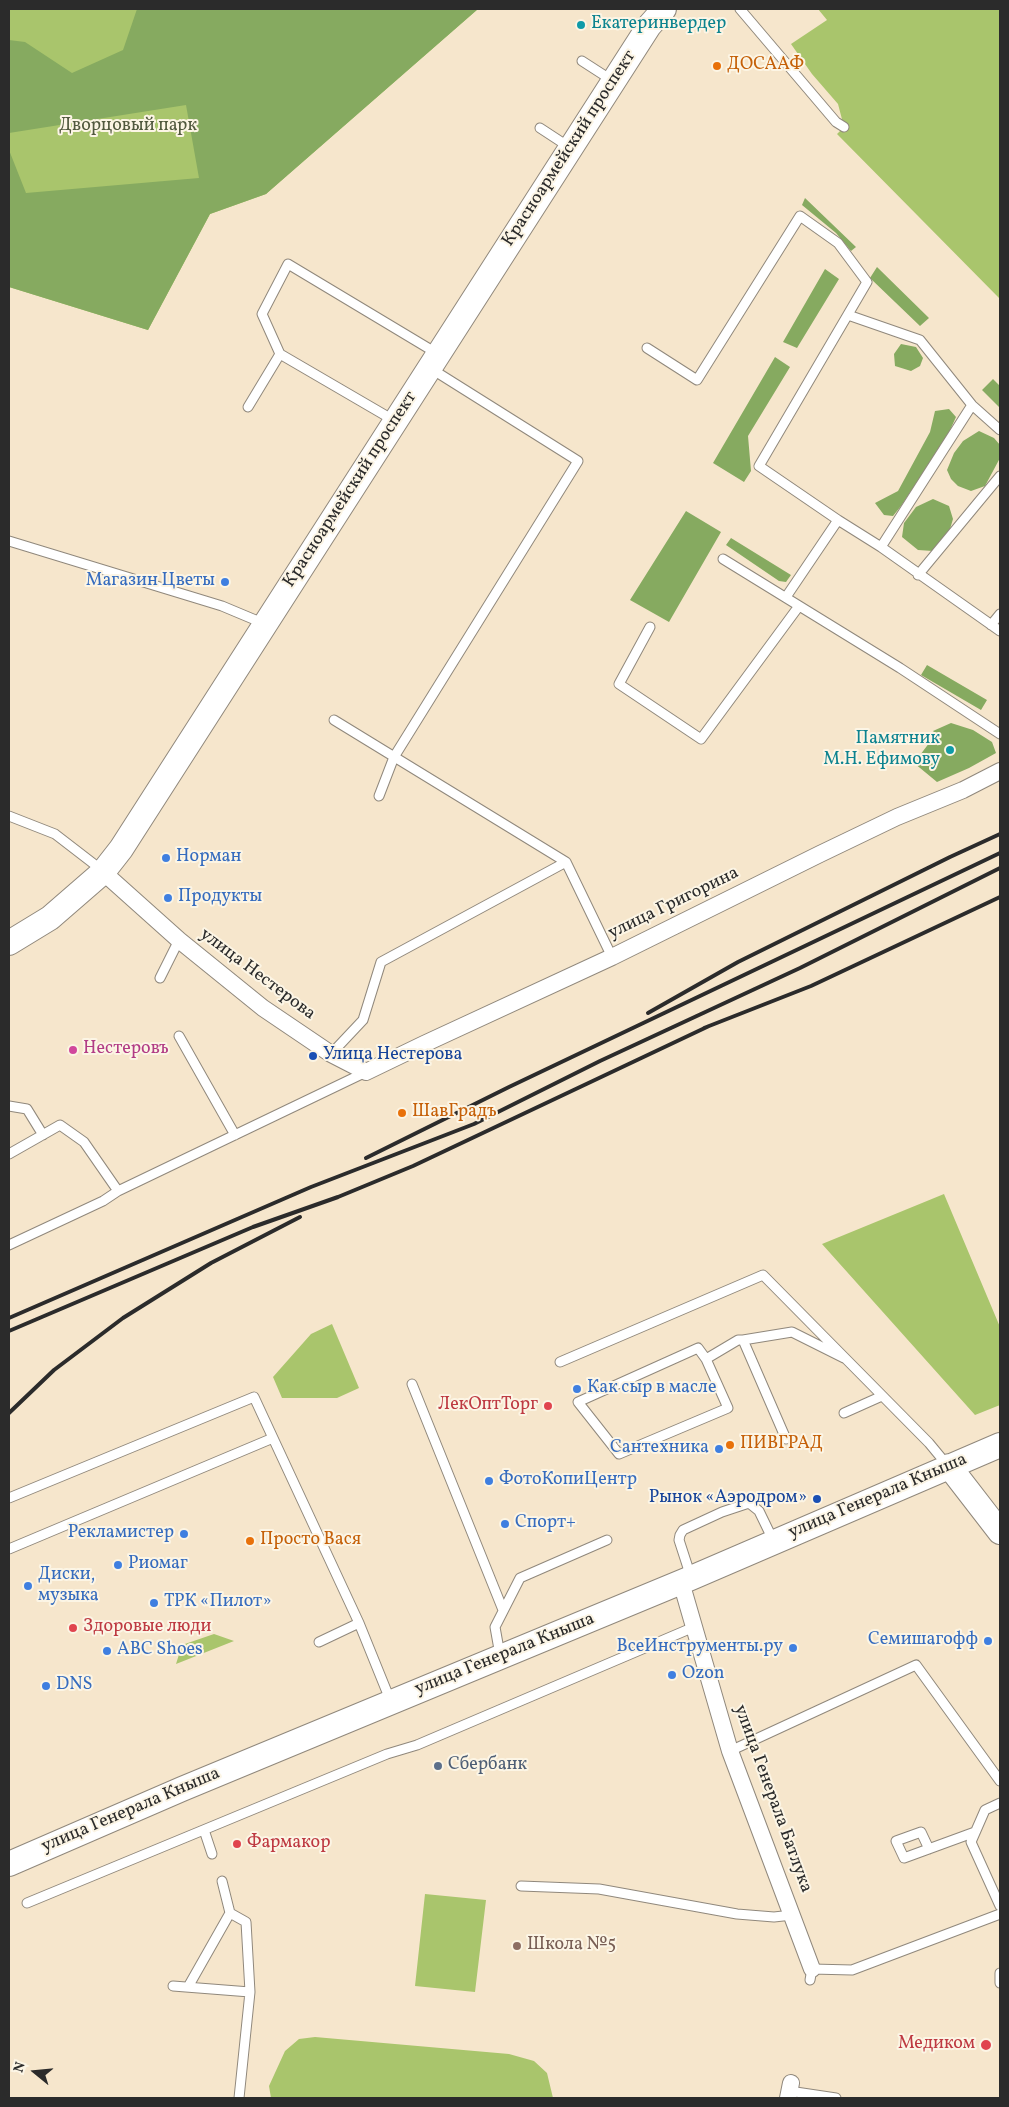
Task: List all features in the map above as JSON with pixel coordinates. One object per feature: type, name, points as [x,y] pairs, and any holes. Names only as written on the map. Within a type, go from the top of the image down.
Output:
[{"type":"street","name":"Красноармейский проспект","points":[[9,943],[50,918],[103,872],[121,849],[570,148],[650,26],[664,9]]},
{"type":"street","name":"улица Григорина","points":[[366,1072],[612,957],[897,817],[964,790],[1000,771]]},
{"type":"street","name":"улица Нестерова","points":[[103,872],[179,940],[263,1008],[331,1054],[366,1072]]},
{"type":"street","name":"улица Генерала Кныша","points":[[9,1864],[182,1789],[686,1580],[1000,1445]]},
{"type":"street","points":[[948,1466],[1000,1532]]},
{"type":"street","name":"улица Генерала Батлука","points":[[686,1580],[694,1627],[730,1751],[792,1915],[811,1975]]},
{"type":"lane","points":[[740,9],[836,122],[844,127]]},
{"type":"lane","points":[[582,60],[614,81]]},
{"type":"lane","points":[[540,128],[570,148]]},
{"type":"lane","points":[[647,348],[697,380],[800,216],[838,242],[867,282],[759,466],[881,547],[918,575],[1000,631]]},
{"type":"lane","points":[[379,796],[394,757],[578,461],[434,361],[288,264],[262,314],[280,354],[396,421]]},
{"type":"lane","points":[[848,315],[920,340],[972,405],[1000,430]]},
{"type":"lane","points":[[248,407],[280,354]]},
{"type":"lane","points":[[881,547],[972,405]]},
{"type":"lane","points":[[918,575],[1000,476]]},
{"type":"lane","points":[[786,598],[838,520]]},
{"type":"lane","points":[[9,541],[222,606],[265,624]]},
{"type":"lane","points":[[723,559],[1000,734]]},
{"type":"lane","points":[[650,627],[619,684],[701,740],[799,606]]},
{"type":"lane","points":[[991,624],[1000,614]]},
{"type":"lane","points":[[334,720],[566,862],[612,957]]},
{"type":"lane","name":"улица Нестерова","points":[[9,816],[55,834],[103,872]]},
{"type":"lane","points":[[331,1054],[362,1020],[381,962],[566,862]]},
{"type":"lane","points":[[160,978],[179,940]]},
{"type":"lane","points":[[180,1036],[235,1135]]},
{"type":"lane","points":[[9,1245],[366,1072]]},
{"type":"lane","points":[[9,1106],[27,1109],[43,1135]]},
{"type":"lane","points":[[9,1154],[60,1125],[84,1142],[118,1192]]},
{"type":"lane","points":[[560,1362],[763,1274],[929,1443],[948,1466]]},
{"type":"lane","points":[[706,1360],[738,1340],[792,1332],[844,1358]]},
{"type":"lane","points":[[743,1340],[786,1439]]},
{"type":"lane","points":[[698,1348],[706,1360],[728,1408],[619,1454],[578,1402],[698,1348]]},
{"type":"lane","points":[[412,1384],[503,1610]]},
{"type":"lane","points":[[844,1413],[882,1396]]},
{"type":"lane","points":[[9,1498],[254,1397],[359,1623],[391,1702]]},
{"type":"lane","points":[[9,1549],[273,1438]]},
{"type":"lane","points":[[686,1580],[679,1540],[680,1535],[683,1530],[722,1512],[749,1502],[760,1511],[774,1542]]},
{"type":"lane","points":[[501,1658],[495,1627],[520,1578],[607,1540]]},
{"type":"lane","points":[[319,1642],[359,1623]]},
{"type":"lane","points":[[28,1903],[387,1754],[417,1745],[694,1627]]},
{"type":"lane","points":[[730,1751],[916,1665],[1000,1780]]},
{"type":"lane","points":[[1000,1803],[985,1810],[971,1842],[1000,1906]]},
{"type":"lane","points":[[204,1830],[212,1854]]},
{"type":"lane","points":[[929,1849],[975,1832]]},
{"type":"lane","points":[[188,1987],[230,1913],[222,1882]]},
{"type":"lane","points":[[521,1886],[600,1889],[738,1914],[774,1917],[792,1915]]},
{"type":"lane","points":[[230,1913],[246,1922],[250,1992],[239,2098]]},
{"type":"lane","points":[[811,1975],[852,1970],[1000,1914]]},
{"type":"lane","points":[[1000,1973],[1000,1983]]},
{"type":"lane","points":[[173,1986],[250,1992]]},
{"type":"lane","points":[[790,2091],[836,2098]]},
{"type":"green space","name":"Дворцовый парк","points":[[9,9],[478,9],[266,194],[210,214],[148,330],[9,287]]},
{"type":"green space","name":"Дворцовый парк","points":[[137,9],[478,9],[266,194],[210,214],[148,330],[9,287],[9,150],[26,193],[199,178],[186,105],[9,133],[9,40],[25,42],[72,73],[123,50]]},
{"type":"green space","points":[[818,9],[1000,9],[1000,299],[837,134],[844,127],[838,104],[812,74],[791,44],[827,20]]},
{"type":"green space","points":[[805,198],[856,247],[851,251],[836,233],[802,205]]},
{"type":"green space","points":[[877,267],[929,318],[920,326],[870,278]]},
{"type":"green space","points":[[825,269],[839,279],[797,348],[783,342]]},
{"type":"green space","points":[[901,344],[916,347],[923,358],[920,366],[911,371],[895,366],[894,354]]},
{"type":"green space","points":[[775,357],[790,367],[748,436],[751,471],[744,482],[713,463]]},
{"type":"green space","points":[[993,379],[1000,386],[1000,408],[982,390]]},
{"type":"green space","points":[[949,409],[956,417],[947,437],[893,516],[884,515],[875,503],[898,491],[930,432],[935,411]]},
{"type":"green space","points":[[979,431],[994,438],[1000,445],[1000,458],[985,486],[971,491],[958,486],[951,479],[947,470],[954,453],[963,441]]},
{"type":"green space","points":[[933,499],[949,506],[953,519],[950,529],[933,551],[918,550],[902,537],[904,523],[916,507]]},
{"type":"green space","points":[[686,511],[721,532],[669,622],[630,600]]},
{"type":"green space","points":[[731,538],[791,575],[786,582],[779,581],[726,545]]},
{"type":"green space","points":[[927,665],[987,700],[981,710],[921,675]]},
{"type":"green space","points":[[951,723],[973,730],[992,742],[996,753],[969,768],[937,782],[914,763],[936,734],[933,731]]},
{"type":"green space","points":[[944,1194],[1000,1327],[1000,1405],[975,1415],[822,1244]]},
{"type":"green space","points":[[332,1324],[359,1388],[337,1398],[282,1398],[273,1377],[311,1334]]},
{"type":"green space","points":[[214,1634],[234,1641],[176,1664],[182,1645]]},
{"type":"green space","points":[[425,1894],[486,1900],[475,1992],[415,1986]]},
{"type":"green space","points":[[315,2037],[509,2054],[534,2061],[547,2073],[553,2098],[271,2098],[269,2086],[285,2051],[299,2039]]},
{"type":"railway","points":[[648,1013],[738,962],[1000,834]]},
{"type":"railway","points":[[366,1158],[509,1087],[1000,853]]},
{"type":"railway","points":[[9,1318],[311,1187],[474,1124],[600,1061],[800,968],[1000,868]]},
{"type":"railway","points":[[704,1028],[811,986],[1000,897]]},
{"type":"railway","points":[[9,1331],[253,1227],[338,1197],[413,1166],[709,1026]]},
{"type":"railway","points":[[9,1413],[54,1370],[123,1318],[211,1263],[300,1217]]},
{"type":"place","name":"Екатеринвердер","points":[[581,25]]},
{"type":"place","name":"ДОСААФ","points":[[717,66]]},
{"type":"place","name":"Магазин Цветы","points":[[225,582]]},
{"type":"place","name":"Памятник М.Н. Ефимову","points":[[950,750]]},
{"type":"place","name":"Норман","points":[[166,858]]},
{"type":"place","name":"Продукты","points":[[168,898]]},
{"type":"place","name":"Нестеровъ","points":[[73,1050]]},
{"type":"place","name":"Улица Нестерова","points":[[313,1056]]},
{"type":"place","name":"ШавГрадъ","points":[[402,1113]]},
{"type":"place","name":"Как сыр в масле","points":[[577,1389]]},
{"type":"place","name":"ЛекОптТорг","points":[[548,1406]]},
{"type":"place","name":"ПИВГРАД","points":[[730,1445]]},
{"type":"place","name":"Сантехника","points":[[719,1449]]},
{"type":"place","name":"ФотоКопиЦентр","points":[[489,1481]]},
{"type":"place","name":"Рынок «Аэродром»","points":[[817,1499]]},
{"type":"place","name":"Спорт+","points":[[505,1524]]},
{"type":"place","name":"Рекламистер","points":[[184,1534]]},
{"type":"place","name":"Просто Вася","points":[[250,1541]]},
{"type":"place","name":"Риомаг","points":[[118,1565]]},
{"type":"place","name":"Диски, музыка","points":[[28,1586]]},
{"type":"place","name":"ТРК «Пилот»","points":[[154,1603]]},
{"type":"place","name":"Здоровые люди","points":[[73,1628]]},
{"type":"place","name":"Семишагофф","points":[[988,1641]]},
{"type":"place","name":"ВсеИнструменты.ру","points":[[793,1648]]},
{"type":"place","name":"ABC Shoes","points":[[107,1651]]},
{"type":"place","name":"Ozon","points":[[672,1675]]},
{"type":"place","name":"DNS","points":[[46,1686]]},
{"type":"place","name":"Сбербанк","points":[[438,1766]]},
{"type":"place","name":"Фармакор","points":[[237,1844]]},
{"type":"place","name":"Школа №5","points":[[517,1946]]},
{"type":"place","name":"Медиком","points":[[986,2045]]}]
